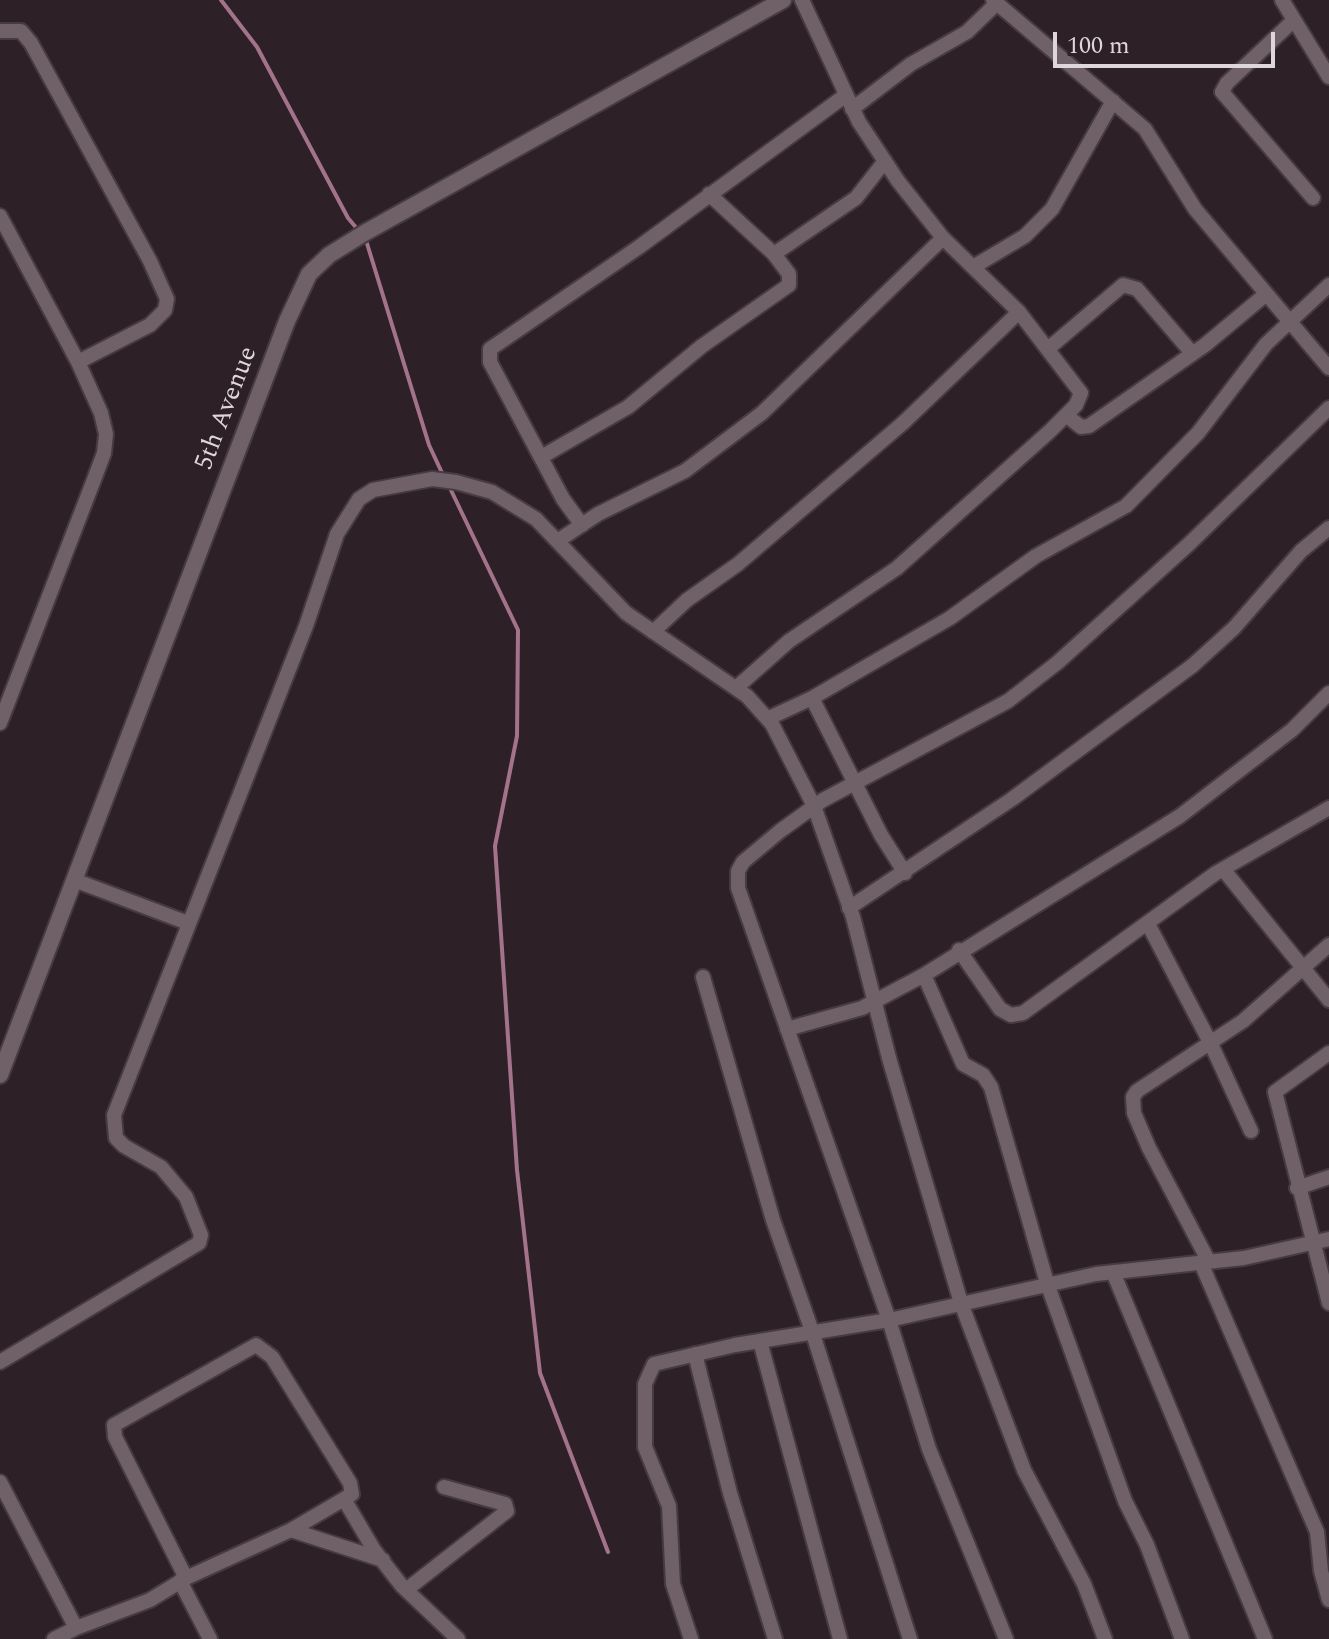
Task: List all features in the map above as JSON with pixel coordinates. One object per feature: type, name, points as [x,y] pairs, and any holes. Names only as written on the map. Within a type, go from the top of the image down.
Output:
[{"type":"street","name":"5th Avenue","points":[[0,1075],[292,311],[309,274],[329,255],[396,215],[783,0]]},
{"type":"street","points":[[736,688],[789,641],[897,568],[1066,415],[1081,393],[1019,312],[943,238],[885,161],[849,102],[802,0]]},
{"type":"street","points":[[1282,0],[1329,77]]},
{"type":"street","points":[[582,525],[563,499],[543,456],[490,362],[490,349],[639,247],[709,194],[849,102],[967,32],[995,2],[1145,129],[1195,209],[1287,322],[1329,368]]},
{"type":"street","points":[[1294,20],[1227,83],[1222,92],[1313,198]]},
{"type":"street","points":[[0,31],[21,31],[31,43],[150,261],[167,299],[165,310],[150,325],[78,362]]},
{"type":"street","points":[[973,267],[1025,236],[1052,209],[1113,101]]},
{"type":"street","points":[[774,254],[856,198],[885,161]]},
{"type":"street","points":[[543,456],[628,407],[702,346],[785,290],[789,274],[774,254],[709,194]]},
{"type":"street","points":[[0,216],[78,362],[101,413],[106,445],[0,723]]},
{"type":"street","points":[[559,540],[685,471],[762,413],[943,238]]},
{"type":"street","points":[[1049,348],[1123,285],[1137,289],[1192,353]]},
{"type":"street","points":[[769,718],[812,698],[950,618],[1036,556],[1126,506],[1198,433],[1247,367],[1287,322],[1329,285]]},
{"type":"street","points":[[1066,415],[1081,427],[1089,426],[1192,353],[1265,295]]},
{"type":"street","points":[[653,632],[687,600],[738,564],[903,423],[1019,312]]},
{"type":"street","points":[[1006,1639],[947,1501],[889,1320],[737,879],[743,862],[814,806],[980,717],[1035,681],[1181,552],[1329,408]]},
{"type":"street","points":[[0,1362],[187,1252],[201,1239],[186,1197],[176,1182],[161,1167],[116,1138],[114,1115],[306,626],[337,534],[363,495],[402,482],[432,479],[456,482],[513,503],[559,540],[604,592],[653,632],[736,688],[769,718],[814,806],[849,908],[961,1303],[1024,1470],[1084,1584],[1105,1639]]},
{"type":"street","points":[[849,908],[905,873],[1192,666],[1234,628],[1301,551],[1329,528]]},
{"type":"street","points":[[787,1029],[832,1018],[875,1002],[924,975],[959,950],[1180,816],[1292,730],[1329,693]]},
{"type":"street","points":[[812,698],[905,873]]},
{"type":"street","points":[[959,950],[1000,1009],[1018,1014],[1038,1004],[1223,869],[1329,808]]},
{"type":"street","points":[[1223,869],[1329,1000]]},
{"type":"street","points":[[74,880],[188,923]]},
{"type":"street","points":[[1148,924],[1211,1044],[1251,1131]]},
{"type":"street","points":[[1329,945],[1304,970],[1211,1044],[1137,1091],[1133,1106],[1149,1148],[1205,1263],[1294,1472],[1325,1558],[1329,1600]]},
{"type":"street","points":[[924,975],[963,1064],[983,1075],[991,1087],[1047,1283],[1125,1501],[1147,1545],[1182,1639]]},
{"type":"street","points":[[703,977],[773,1220],[813,1334],[910,1639]]},
{"type":"street","points":[[1329,1053],[1275,1092],[1297,1188],[1329,1303]]},
{"type":"street","points":[[1297,1188],[1329,1177]]},
{"type":"street","points":[[691,1639],[673,1584],[669,1506],[645,1447],[643,1404],[651,1367],[665,1360],[889,1320],[1047,1283],[1113,1272],[1205,1263],[1329,1239]]},
{"type":"street","points":[[1113,1272],[1265,1639]]},
{"type":"street","points":[[760,1341],[840,1639]]},
{"type":"street","points":[[54,1639],[150,1600],[183,1579],[291,1530],[352,1494],[350,1483],[272,1357],[256,1345],[114,1425],[115,1437],[183,1579],[210,1639]]},
{"type":"street","points":[[695,1354],[730,1493],[775,1639]]},
{"type":"street","points":[[0,1482],[76,1628]]},
{"type":"street","points":[[406,1590],[507,1511],[505,1504],[444,1487]]},
{"type":"street","points":[[344,1499],[406,1590],[458,1639]]},
{"type":"street","points":[[291,1530],[383,1560]]},
{"type":"waterway","points":[[221,0],[257,47],[348,218],[359,231]]},
{"type":"waterway","points":[[365,237],[429,445],[443,475]]},
{"type":"waterway","points":[[449,486],[518,630],[517,736],[495,846],[517,1170],[540,1373],[608,1552]]}]
